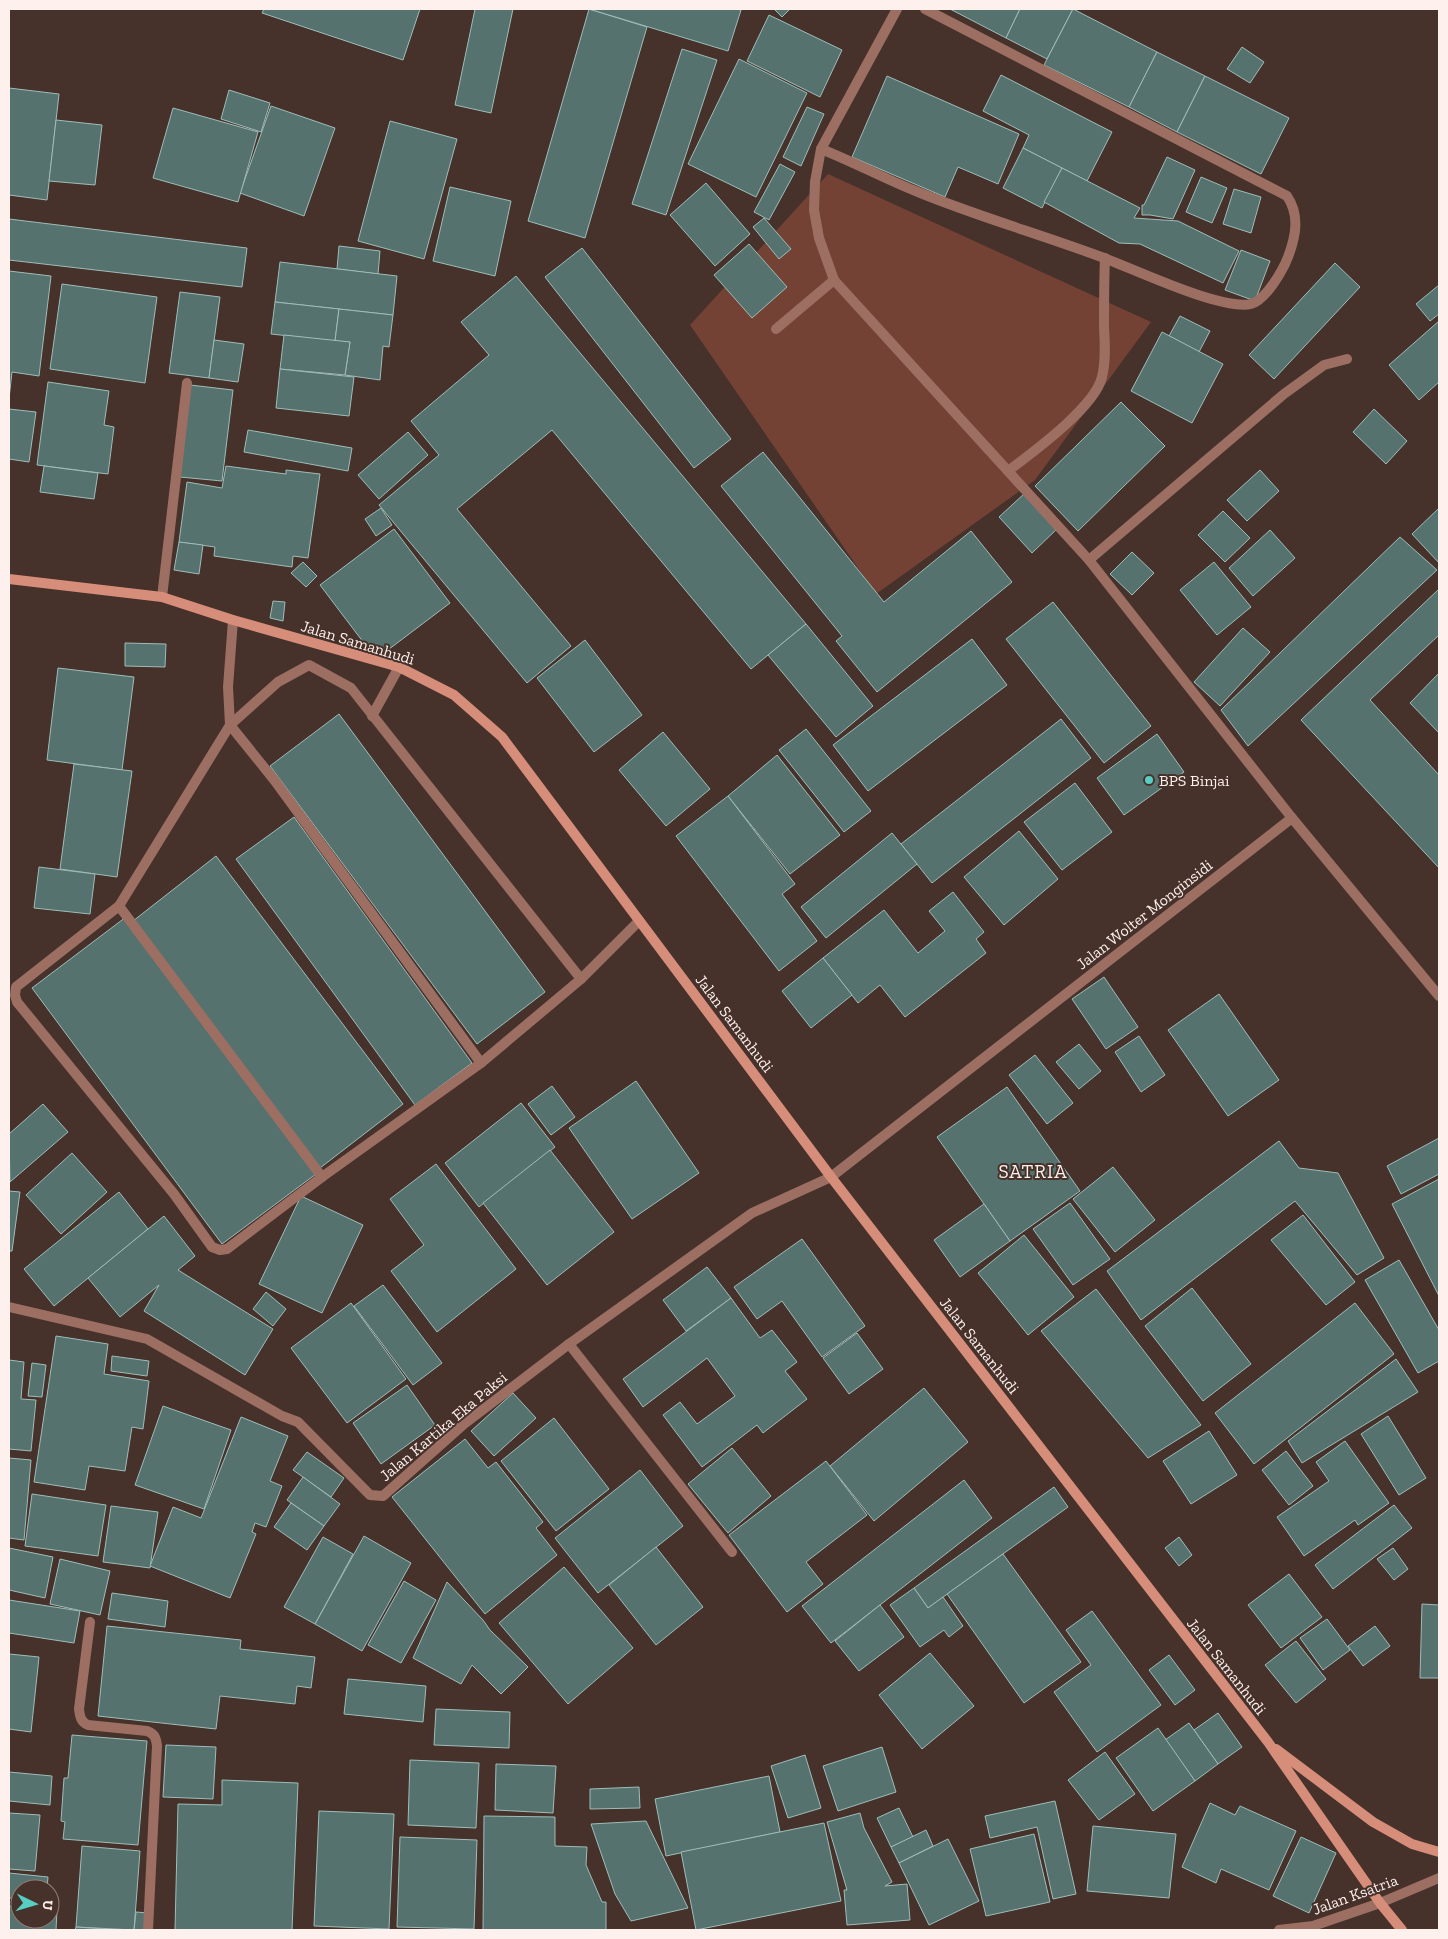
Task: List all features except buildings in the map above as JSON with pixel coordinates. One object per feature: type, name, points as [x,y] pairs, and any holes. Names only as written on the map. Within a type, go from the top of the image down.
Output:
[{"type":"street","points":[[898,9],[821,149],[814,182],[814,210],[819,238],[834,280],[1089,560],[1292,818],[1439,996]]},
{"type":"street","points":[[821,149],[918,192],[1219,301],[1241,305],[1253,303],[1266,294],[1285,265],[1294,240],[1294,206],[1287,196],[925,9]]},
{"type":"street","points":[[1008,471],[1068,422],[1086,403],[1100,383],[1104,357],[1104,258]]},
{"type":"street","points":[[776,329],[834,280]]},
{"type":"street","points":[[1089,560],[1284,394],[1324,365],[1347,359]]},
{"type":"street","points":[[162,597],[187,383]]},
{"type":"street","name":"Jalan Samanhudi","points":[[9,579],[162,597],[232,620],[399,667],[454,695],[502,737],[831,1177],[1268,1742],[1380,1903],[1402,1930]]},
{"type":"street","points":[[232,620],[228,687],[230,725],[281,789],[481,1063]]},
{"type":"street","points":[[580,979],[351,688],[309,665],[278,682],[230,725],[119,906],[16,987],[17,1002],[174,1194],[212,1246],[220,1250],[227,1249],[322,1177],[481,1063],[580,979],[639,921]]},
{"type":"street","points":[[372,716],[399,667]]},
{"type":"street","name":"Jalan Wolter Monginsidi","points":[[831,1177],[1292,818]]},
{"type":"street","points":[[119,906],[322,1177]]},
{"type":"street","name":"Jalan Kartika Eka Paksi","points":[[9,1307],[147,1339],[282,1416],[298,1422],[370,1495],[383,1496],[464,1424],[569,1344],[752,1213],[831,1177]]},
{"type":"street","points":[[569,1344],[732,1552]]},
{"type":"street","points":[[90,1622],[79,1709],[83,1723],[147,1731],[153,1734],[158,1746],[148,1930]]},
{"type":"street","name":"Jalan Samanhudi","points":[[1268,1742],[1373,1822],[1412,1844],[1439,1852]]},
{"type":"street","name":"Jalan Ksatria","points":[[1279,1930],[1313,1926],[1380,1903],[1439,1878]]},
{"type":"shaded area","points":[[828,174],[1151,322],[1035,480],[876,594],[690,325]]},
{"type":"place","name":"BPS Binjai","points":[[1149,780]]},
{"type":"district","name":"SATRIA","points":[[1033,1171]]}]
